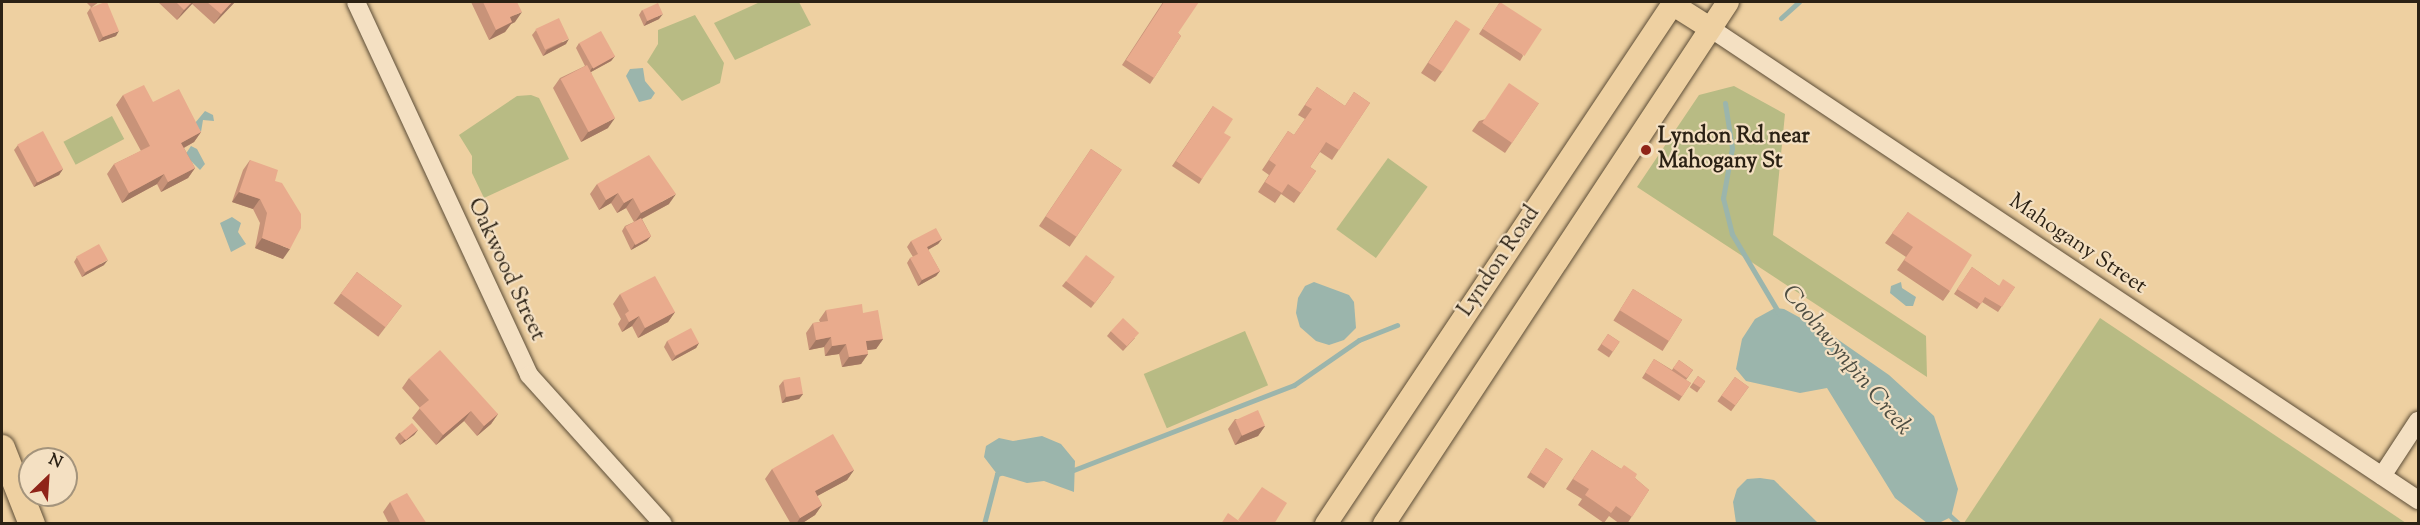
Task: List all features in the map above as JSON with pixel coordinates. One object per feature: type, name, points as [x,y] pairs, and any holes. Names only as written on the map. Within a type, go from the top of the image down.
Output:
[{"type":"highway","points":[[2,448],[32,524]]},
{"type":"main road","points":[[1672,2],[1710,28]]},
{"type":"main road","name":"Lyndon Road","points":[[1326,524],[1672,2]]},
{"type":"main road","points":[[1384,524],[1728,2]]},
{"type":"street","name":"Oakwood Street","points":[[356,2],[529,375],[663,524]]},
{"type":"street","name":"Mahogany Street","points":[[1710,28],[2418,500]]},
{"type":"street","points":[[2382,476],[2418,421]]},
{"type":"green space","points":[[760,2],[799,2],[811,25],[735,60],[714,23]]},
{"type":"green space","points":[[695,15],[724,63],[720,83],[682,101],[647,62],[658,44],[658,30]]},
{"type":"green space","points":[[1734,86],[1785,114],[1773,235],[1926,336],[1927,377],[1637,187],[1699,95]]},
{"type":"green space","points":[[531,95],[539,98],[569,159],[484,198],[472,173],[472,156],[459,135],[517,96]]},
{"type":"green space","points":[[112,116],[124,139],[76,165],[63,142]]},
{"type":"green space","points":[[1388,158],[1428,187],[1376,258],[1336,229]]},
{"type":"green space","points":[[2100,318],[2406,523],[1964,523]]},
{"type":"green space","points":[[1245,331],[1268,385],[1167,428],[1144,374]]},
{"type":"water","points":[[643,68],[645,81],[655,93],[651,99],[639,102],[626,76],[630,69]]},
{"type":"water","points":[[205,111],[213,115],[214,121],[203,120],[201,132],[195,123]]},
{"type":"water","points":[[191,146],[197,149],[205,164],[200,170],[185,155]]},
{"type":"water","points":[[232,217],[241,223],[238,232],[246,244],[231,252],[220,223]]},
{"type":"water","points":[[1314,282],[1349,295],[1354,302],[1356,328],[1344,340],[1329,345],[1316,341],[1300,327],[1296,313],[1298,298],[1305,286]]},
{"type":"water","points":[[1901,282],[1902,288],[1916,297],[1913,306],[1906,306],[1890,293],[1891,286]]},
{"type":"water","points":[[1775,308],[1784,309],[1830,334],[1889,375],[1934,416],[1958,489],[1951,517],[1939,523],[1927,523],[1895,498],[1827,388],[1800,393],[1746,381],[1736,369],[1742,339],[1755,319]]},
{"type":"water","points":[[1042,436],[1061,444],[1075,461],[1074,492],[1044,481],[1027,483],[997,474],[984,457],[986,446],[999,438],[1013,441]]},
{"type":"water","points":[[1747,479],[1774,480],[1818,523],[1736,523],[1733,502],[1737,489]]},
{"type":"building","points":[[107,2],[119,31],[103,37],[90,8]]},
{"type":"building","points":[[176,2],[192,2],[184,10]]},
{"type":"building","points":[[207,2],[232,2],[221,14]]},
{"type":"building","points":[[483,2],[517,2],[522,12],[510,17],[512,22],[496,30]]},
{"type":"building","points":[[1164,2],[1199,2],[1178,33],[1181,36],[1154,78],[1126,60]]},
{"type":"building","points":[[1500,2],[1542,29],[1525,56],[1483,29]]},
{"type":"building","points":[[658,3],[663,14],[647,21],[642,10]]},
{"type":"building","points":[[559,18],[569,39],[545,50],[535,29]]},
{"type":"building","points":[[1456,20],[1470,29],[1442,72],[1428,63]]},
{"type":"building","points":[[601,31],[615,56],[593,68],[579,43]]},
{"type":"building","points":[[587,65],[615,118],[589,132],[561,79]]},
{"type":"building","points":[[1509,83],[1539,103],[1512,143],[1482,123]]},
{"type":"building","points":[[144,85],[153,102],[179,89],[201,132],[181,143],[195,168],[168,182],[164,174],[129,193],[114,164],[150,146],[123,95]]},
{"type":"building","points":[[1317,87],[1345,106],[1354,92],[1370,103],[1339,150],[1326,142],[1310,167],[1316,171],[1301,193],[1288,184],[1282,193],[1265,182],[1276,165],[1269,160],[1288,131],[1294,135],[1312,109],[1305,105]]},
{"type":"building","points":[[1213,106],[1233,119],[1224,133],[1231,137],[1202,179],[1176,161]]},
{"type":"building","points":[[43,131],[63,169],[38,183],[17,145]]},
{"type":"building","points":[[1091,149],[1122,170],[1076,237],[1046,216]]},
{"type":"building","points":[[649,155],[676,194],[641,213],[633,198],[624,203],[618,193],[606,200],[597,184]]},
{"type":"building","points":[[250,160],[278,170],[275,181],[282,183],[301,214],[301,228],[290,249],[262,238],[267,213],[260,199],[239,192]]},
{"type":"building","points":[[1908,212],[1972,255],[1950,291],[1904,260],[1913,247],[1892,233]]},
{"type":"building","points":[[641,218],[651,236],[635,245],[625,227]]},
{"type":"building","points":[[936,228],[942,239],[927,247],[940,271],[922,280],[910,258],[918,254],[911,241]]},
{"type":"building","points":[[99,244],[108,260],[85,272],[76,257]]},
{"type":"building","points":[[1086,255],[1115,277],[1095,303],[1066,281]]},
{"type":"building","points":[[1972,267],[1999,286],[2003,279],[2015,287],[2002,307],[1985,297],[1981,304],[1957,289]]},
{"type":"building","points":[[357,272],[402,306],[385,327],[341,294]]},
{"type":"building","points":[[655,276],[675,312],[645,328],[639,316],[629,322],[625,314],[629,311],[620,294]]},
{"type":"building","points":[[1633,289],[1682,320],[1669,341],[1620,310]]},
{"type":"building","points":[[862,304],[863,313],[878,310],[883,339],[866,341],[868,354],[849,357],[846,344],[832,346],[831,337],[816,340],[813,323],[828,321],[826,310]]},
{"type":"building","points":[[1123,318],[1139,333],[1127,346],[1111,331]]},
{"type":"building","points":[[691,328],[699,343],[675,356],[667,341]]},
{"type":"building","points":[[1608,334],[1620,342],[1613,352],[1601,344]]},
{"type":"building","points":[[440,350],[498,414],[484,426],[471,411],[443,435],[419,408],[429,400],[409,378]]},
{"type":"building","points":[[1654,359],[1691,383],[1682,396],[1645,372]]},
{"type":"building","points":[[1679,360],[1693,370],[1687,378],[1673,368]]},
{"type":"building","points":[[1698,376],[1705,381],[1701,388],[1693,383]]},
{"type":"building","points":[[800,377],[803,394],[786,397],[783,380]]},
{"type":"building","points":[[1735,377],[1749,387],[1735,406],[1721,396]]},
{"type":"building","points":[[1258,410],[1265,426],[1242,436],[1235,420]]},
{"type":"building","points":[[412,423],[418,430],[406,440],[400,433]]},
{"type":"building","points":[[833,434],[854,470],[815,491],[822,505],[800,518],[772,469]]},
{"type":"building","points":[[1546,448],[1563,459],[1547,483],[1530,472]]},
{"type":"building","points":[[1592,450],[1621,469],[1624,465],[1637,474],[1635,478],[1649,490],[1632,517],[1616,506],[1611,513],[1585,495],[1589,489],[1573,479]]},
{"type":"building","points":[[1262,487],[1287,503],[1274,524],[1243,524],[1238,520]]},
{"type":"building","points":[[407,493],[427,524],[401,524],[390,502]]},
{"type":"building","points":[[1228,513],[1243,524],[1221,524]]},
{"type":"waterway","points":[[1781,18],[1799,2]]},
{"type":"waterway","name":"Coolnwynpin Creek","points":[[1725,103],[1732,148],[1723,198],[1732,234],[1779,313]]},
{"type":"waterway","points":[[1071,471],[1294,385],[1359,340],[1397,325]]},
{"type":"waterway","points":[[984,524],[997,474],[1003,472]]},
{"type":"waterway","name":"Coolnwynpin Creek","points":[[1947,513],[1959,524]]},
{"type":"place","name":"Lyndon Rd near Mahogany St","points":[[1646,150]]}]
